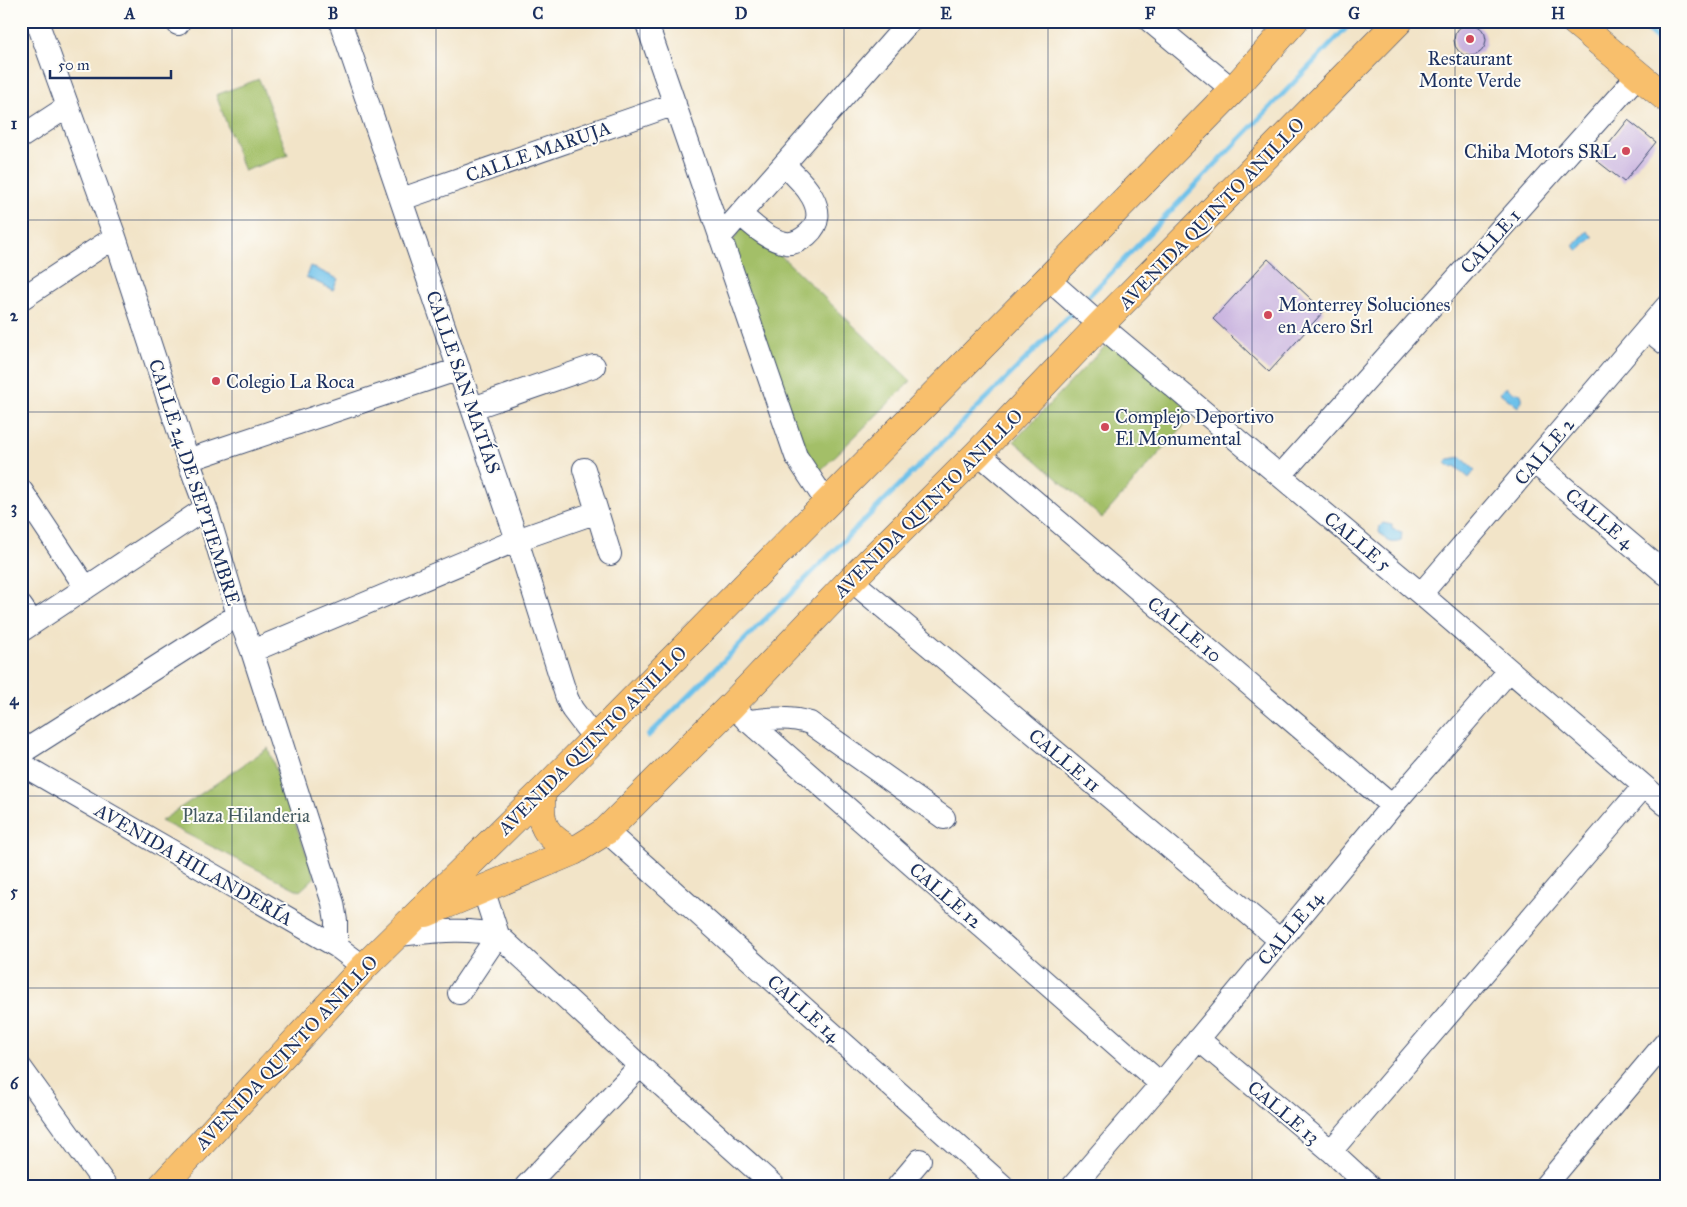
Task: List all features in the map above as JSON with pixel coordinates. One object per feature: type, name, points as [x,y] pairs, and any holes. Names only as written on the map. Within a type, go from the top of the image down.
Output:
[{"type":"main road","name":"AVENIDA QUINTO ANILLO","points":[[162,1186],[364,967],[542,792],[1048,279],[1233,90],[1294,21]]},
{"type":"main road","name":"AVENIDA QUINTO ANILLO","points":[[404,927],[483,889],[574,851],[606,831],[739,714],[851,580],[978,453],[1100,325],[1399,21]]},
{"type":"main road","points":[[1574,21],[1666,98]]},
{"type":"main road","points":[[542,792],[540,811],[545,829],[558,843],[574,851]]},
{"type":"street","name":"CALLE 24 DE SEPTIEMBRE","points":[[38,21],[67,107],[115,237],[188,460],[206,508],[238,615],[252,651],[333,903],[336,921],[336,946]]},
{"type":"street","name":"CALLE SAN MATÍAS","points":[[340,21],[473,408],[567,698],[572,709],[594,738]]},
{"type":"street","points":[[646,21],[796,456],[827,502]]},
{"type":"street","points":[[720,237],[910,21]]},
{"type":"street","points":[[1150,21],[1233,90]]},
{"type":"street","name":"CALLE 1","points":[[1280,475],[1639,74]]},
{"type":"street","name":"CALLE MARUJA","points":[[402,198],[675,104]]},
{"type":"street","points":[[21,137],[67,107]]},
{"type":"street","points":[[740,214],[770,237],[787,244],[801,240],[813,230],[818,216],[814,200],[802,181],[784,165]]},
{"type":"street","points":[[21,298],[115,237]]},
{"type":"street","name":"CALLE 5","points":[[1048,279],[1100,325],[1421,594],[1508,671],[1666,805]]},
{"type":"street","name":"CALLE 2","points":[[1421,594],[1666,307]]},
{"type":"street","points":[[1647,329],[1666,344]]},
{"type":"street","points":[[473,408],[594,366]]},
{"type":"street","points":[[188,460],[459,369]]},
{"type":"street","name":"CALLE 10","points":[[978,453],[1392,806]]},
{"type":"street","name":"CALLE 4","points":[[1534,462],[1666,574]]},
{"type":"street","points":[[584,469],[610,554]]},
{"type":"street","points":[[21,490],[86,588]]},
{"type":"street","points":[[25,620],[86,588],[206,508]]},
{"type":"street","points":[[252,651],[517,540],[597,512]]},
{"type":"street","name":"CALLE 11","points":[[851,580],[1280,940]]},
{"type":"street","points":[[21,753],[238,615]]},
{"type":"street","name":"CALLE 14","points":[[1074,1185],[1161,1084],[1392,806],[1508,671]]},
{"type":"street","points":[[739,714],[797,719],[810,723],[944,818]]},
{"type":"street","name":"CALLE 12","points":[[739,714],[1161,1084]]},
{"type":"street","name":"AVENIDA HILANDERÍA","points":[[21,764],[336,946],[364,967]]},
{"type":"street","points":[[1331,1151],[1644,786]]},
{"type":"street","name":"CALLE 14","points":[[606,831],[1003,1186]]},
{"type":"street","points":[[483,889],[498,935],[774,1186]]},
{"type":"street","points":[[404,927],[480,931],[498,935]]},
{"type":"street","points":[[459,993],[498,935]]},
{"type":"street","name":"CALLE 13","points":[[1198,1039],[1331,1151],[1369,1186]]},
{"type":"street","points":[[1545,1186],[1666,1042]]},
{"type":"street","points":[[526,1186],[640,1066]]},
{"type":"street","points":[[21,1068],[106,1186]]},
{"type":"street","points":[[898,1186],[920,1160]]},
{"type":"green space","points":[[259,79],[288,155],[244,171],[216,95]]},
{"type":"green space","points":[[745,221],[911,381],[819,472],[793,436],[730,246]]},
{"type":"green space","name":"Complejo Deportivo El Monumental","points":[[1112,339],[1194,414],[1102,518],[1014,441]]},
{"type":"green space","name":"Plaza Hilanderia","points":[[268,748],[315,877],[300,891],[161,821]]},
{"type":"water","points":[[1587,231],[1593,237],[1579,251],[1573,246]]},
{"type":"water","points":[[310,266],[338,279],[333,290],[306,277]]},
{"type":"water","points":[[1504,388],[1520,393],[1522,400],[1518,407],[1500,393]]},
{"type":"water","points":[[1461,457],[1475,470],[1469,478],[1455,466],[1452,468],[1445,462],[1449,459]]},
{"type":"water","points":[[1383,523],[1392,525],[1392,529],[1402,532],[1401,541],[1388,541],[1379,532],[1380,526]]},
{"type":"building","name":"Restaurant Monte Verde","points":[[1470,24],[1482,28],[1486,40],[1482,52],[1470,56],[1458,52],[1454,40],[1458,28]]},
{"type":"building","name":"Chiba Motors SRL","points":[[1628,120],[1656,142],[1624,182],[1596,160]]},
{"type":"building","name":"Monterrey Soluciones en Acero Srl","points":[[1268,259],[1324,311],[1269,372],[1213,319]]},
{"type":"waterway","points":[[1087,298],[1353,21]]},
{"type":"waterway","points":[[1637,21],[1666,46]]},
{"type":"waterway","points":[[648,736],[1071,314]]},
{"type":"place","name":"Restaurant Monte Verde","points":[[1470,39]]},
{"type":"place","name":"Chiba Motors SRL","points":[[1626,151]]},
{"type":"place","name":"Monterrey Soluciones en Acero Srl","points":[[1268,315]]},
{"type":"place","name":"Colegio La Roca","points":[[216,381]]},
{"type":"place","name":"Complejo Deportivo El Monumental","points":[[1105,427]]}]
